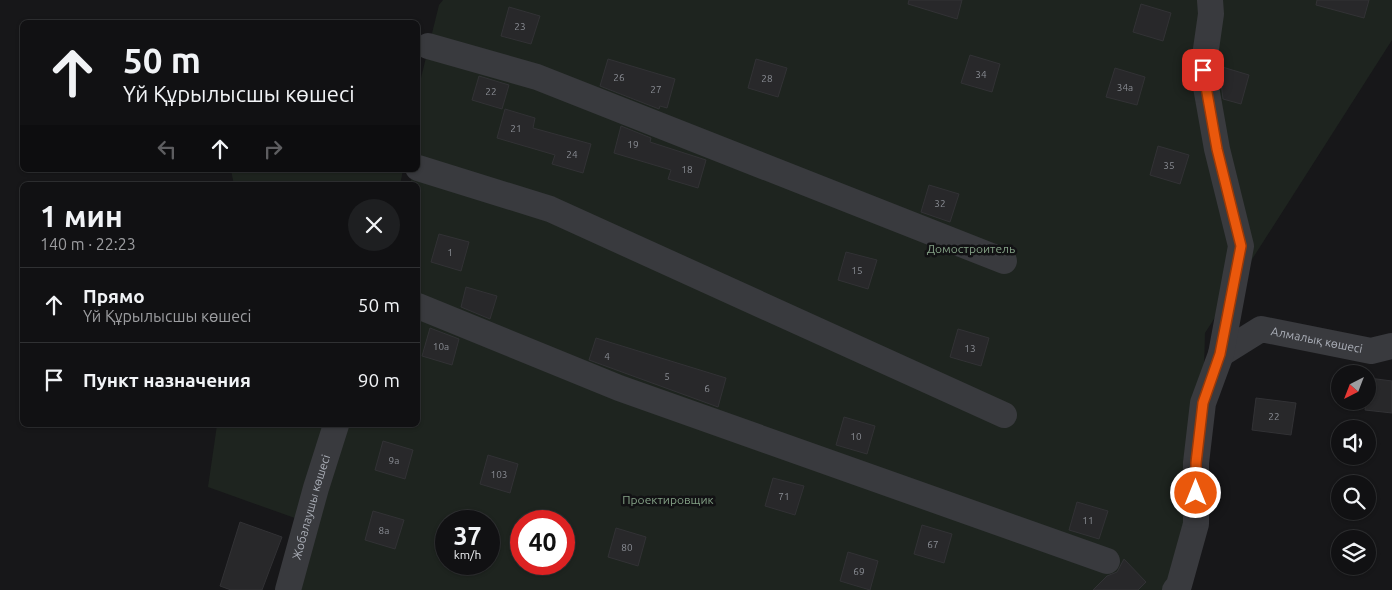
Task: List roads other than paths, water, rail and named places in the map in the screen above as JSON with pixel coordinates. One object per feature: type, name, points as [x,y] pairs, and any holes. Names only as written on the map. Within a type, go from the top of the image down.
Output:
[{"type":"street","points":[[1175,590],[1179,585],[1196,524],[1196,463],[1203,403],[1220,354],[1241,246],[1217,149],[1203,70],[1211,14],[1210,0]]},
{"type":"street","points":[[428,46],[537,77],[1004,261]]},
{"type":"street","points":[[420,169],[550,209],[1004,415]]},
{"type":"street","points":[[420,307],[619,388],[1107,560]]},
{"type":"street","name":"Алмалық көшесі","points":[[1220,354],[1261,329],[1371,351],[1392,346]]},
{"type":"street","name":"Жобалаушы көшесі","points":[[288,590],[316,488],[335,427]]},
{"type":"park label","name":"Домостроитель","points":[[971,249]]},
{"type":"park label","name":"Проектировщик","points":[[668,500]]}]
